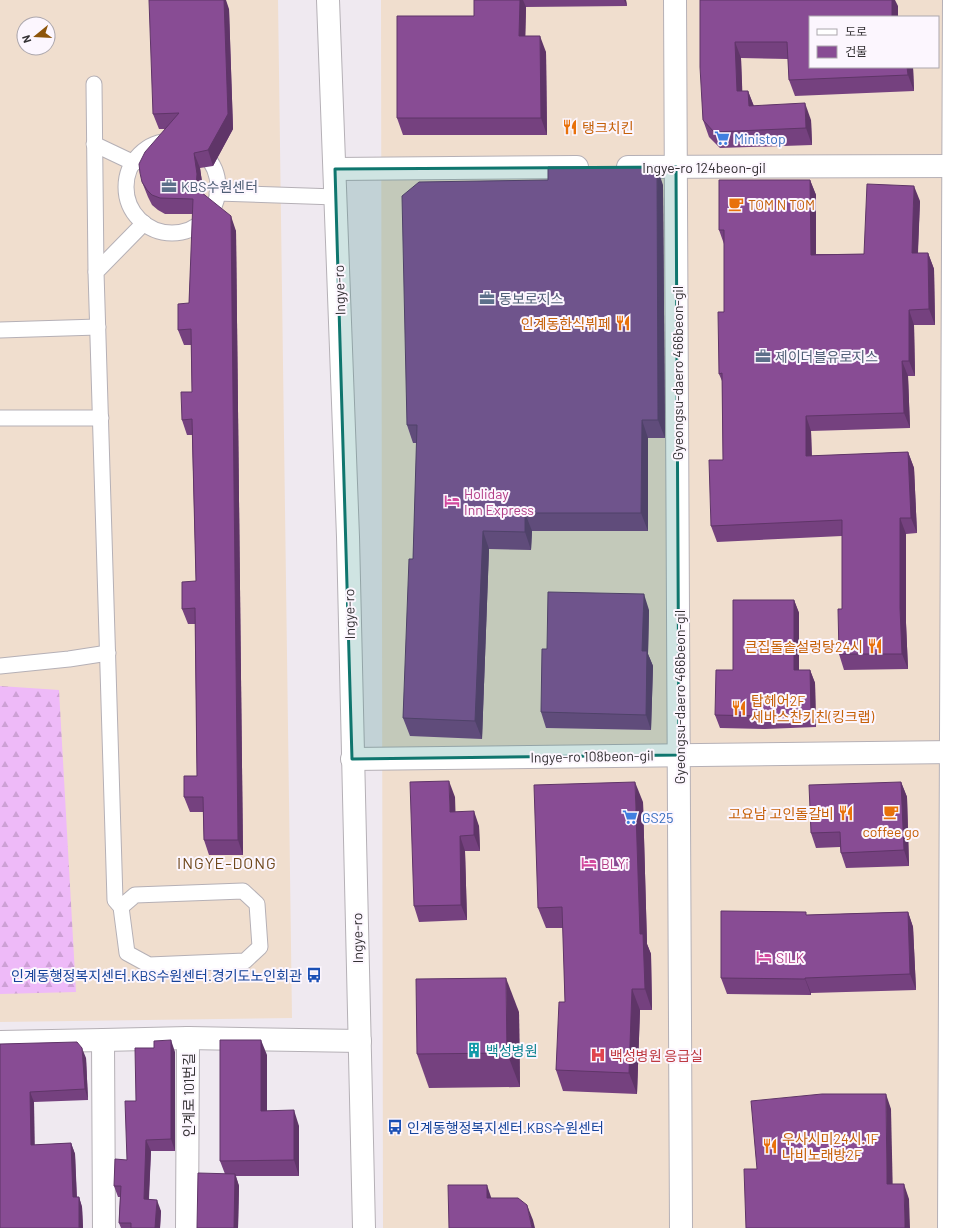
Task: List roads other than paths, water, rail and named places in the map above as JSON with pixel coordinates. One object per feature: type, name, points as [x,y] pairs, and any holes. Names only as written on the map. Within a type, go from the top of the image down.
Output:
[{"type":"street","name":"Ingye-ro","points":[[328,0],[347,529],[364,1228]]},
{"type":"street","name":"Gyeongsu-daero 466beon-gil","points":[[675,0],[681,1228]]},
{"type":"street","points":[[949,1228],[953,752],[954,0]]},
{"type":"street","name":"Ingye-ro 124beon-gil","points":[[334,169],[954,166]]},
{"type":"street","name":"Ingye-ro 108beon-gil","points":[[352,759],[953,752]]},
{"type":"street","points":[[0,1042],[188,1038]]},
{"type":"street","name":"인계로 101번길","points":[[187,1228],[188,1038],[360,1041]]},
{"type":"street","points":[[103,1040],[104,1228]]},
{"type":"lane","points":[[94,84],[96,272],[114,900],[121,907],[127,953],[149,965],[245,961],[260,948],[257,904],[243,891],[135,894],[121,907]]},
{"type":"lane","points":[[167,141],[183,142],[196,148],[207,158],[215,170],[218,185],[217,193],[210,213],[200,224],[187,230],[173,233],[158,231],[144,223],[134,212],[127,198],[126,182],[131,167],[139,154],[152,146],[167,141]]},
{"type":"lane","points":[[94,144],[134,163]]},
{"type":"lane","points":[[217,193],[336,197]]},
{"type":"lane","points":[[96,272],[144,223]]},
{"type":"lane","points":[[0,330],[98,327]]},
{"type":"lane","points":[[0,418],[101,418]]},
{"type":"lane","points":[[0,666],[69,659],[108,653]]},
{"type":"place","name":"탱크치킨","points":[[570,127]]},
{"type":"place","name":"Ministop","points":[[722,138]]},
{"type":"place","name":"KBS수원센터","points":[[169,186]]},
{"type":"place","name":"TOM N TOM","points":[[736,204]]},
{"type":"place","name":"동보로지스","points":[[487,298]]},
{"type":"place","name":"인계동한식뷔페","points":[[623,323]]},
{"type":"place","name":"제이더블유로지스","points":[[763,356]]},
{"type":"place","name":"Holiday Inn Express","points":[[452,501]]},
{"type":"place","name":"큰집돌솥설렁탕24시","points":[[875,646]]},
{"type":"place","name":"탑헤어2F 세바스찬키친(킹크랩)","points":[[739,708]]},
{"type":"place","name":"coffee go","points":[[891,812]]},
{"type":"place","name":"고요남 고인돌갈비","points":[[846,813]]},
{"type":"place","name":"GS25","points":[[630,817]]},
{"type":"place","name":"BLYi","points":[[589,863]]},
{"type":"place","name":"SILK","points":[[764,957]]},
{"type":"place","name":"인계동행정복지센터.KBS수원센터.경기도노인회관","points":[[314,975]]},
{"type":"place","name":"백성병원","points":[[474,1050]]},
{"type":"place","name":"백성병원 응급실","points":[[598,1055]]},
{"type":"place","name":"인계동행정복지센터.KBS수원센터","points":[[395,1127]]},
{"type":"place","name":"우사시미24시.1F 나비노래방2F","points":[[770,1146]]},
{"type":"district","name":"INGYE-DONG","points":[[227,862]]}]
